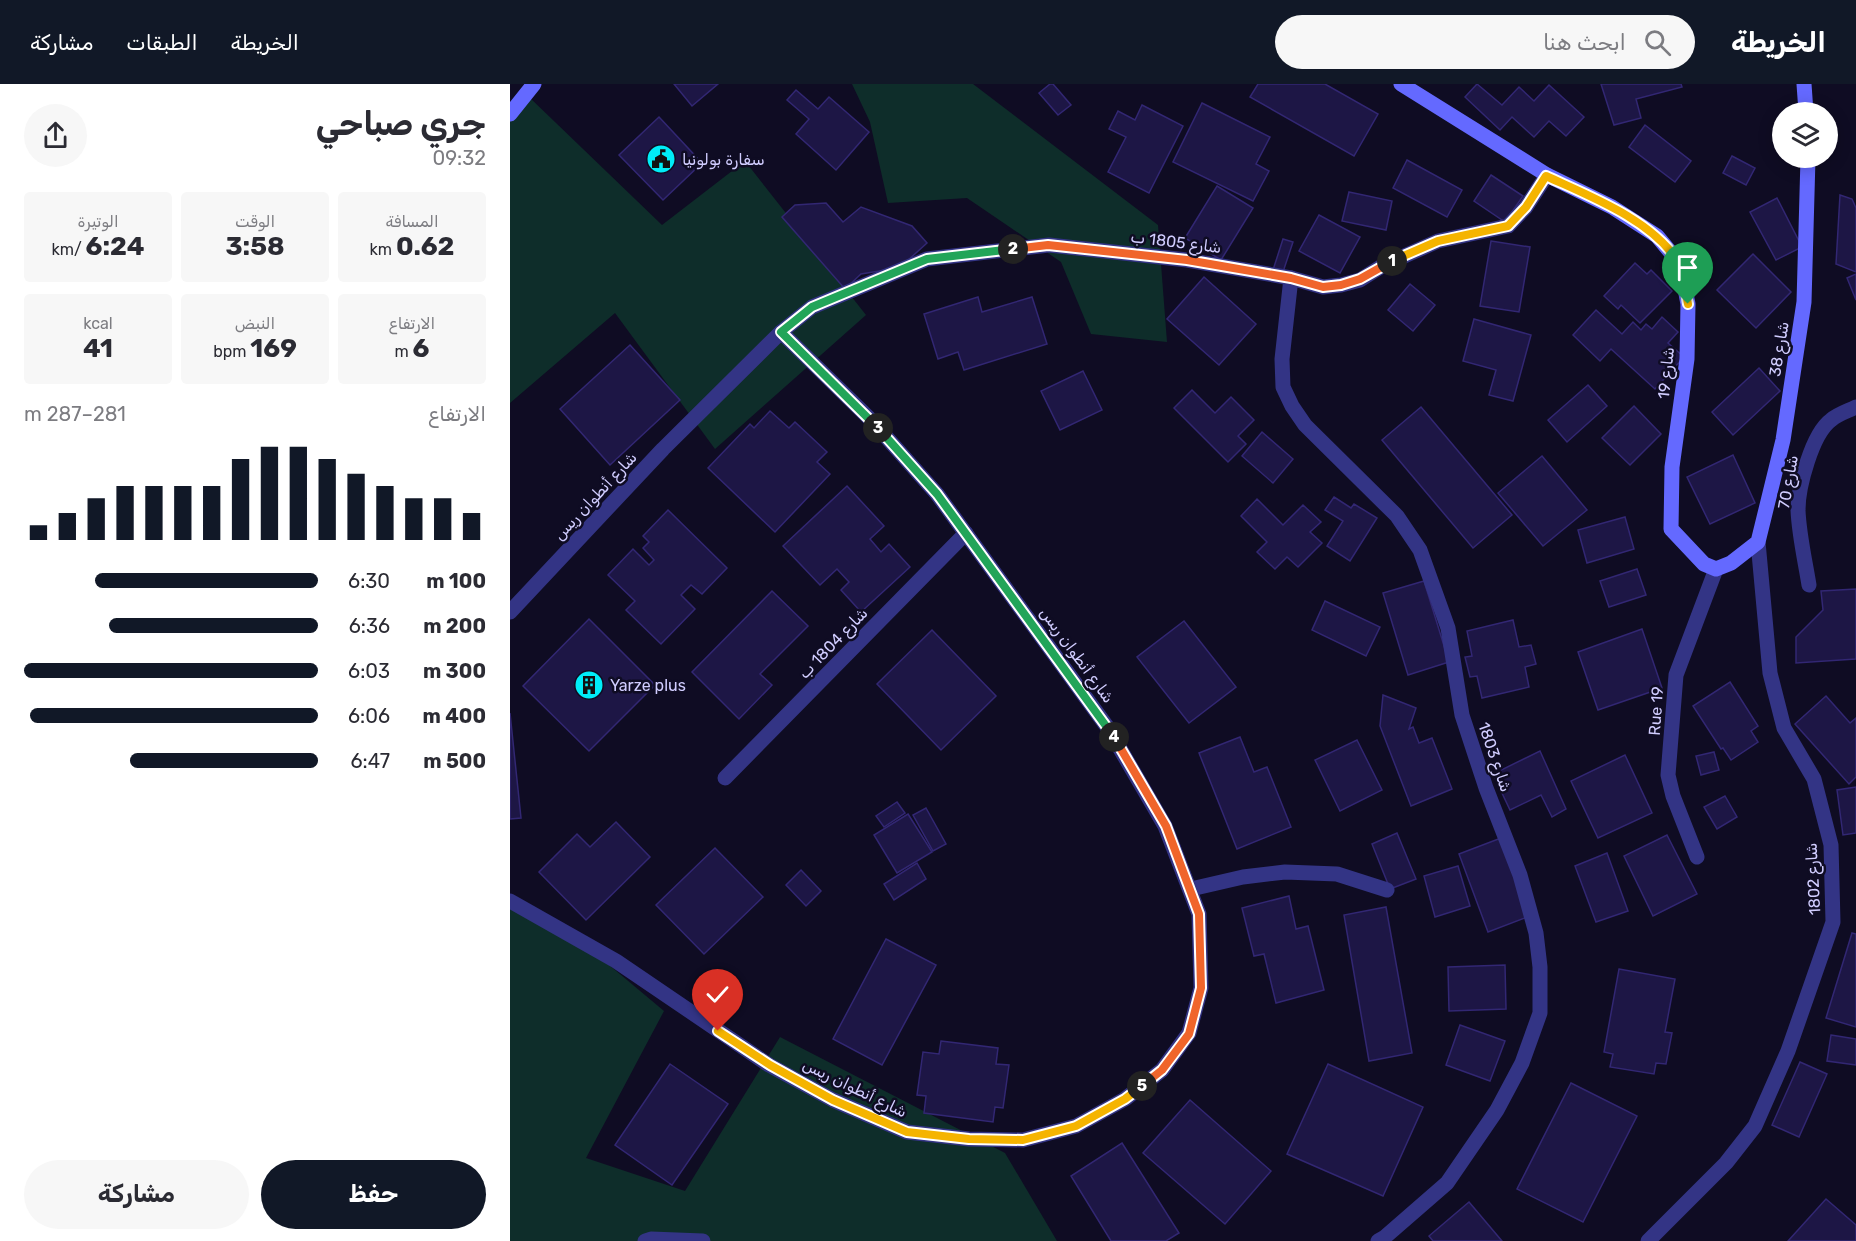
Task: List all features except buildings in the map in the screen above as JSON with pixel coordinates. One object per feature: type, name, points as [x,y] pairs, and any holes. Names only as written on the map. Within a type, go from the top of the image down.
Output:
[{"type":"street","points":[[510,114],[534,84]]},
{"type":"street","name":"شارع 19","points":[[1401,84],[1546,176],[1612,207],[1657,236],[1677,260],[1683,273],[1688,304],[1687,359],[1672,466],[1671,529],[1704,564],[1716,569]]},
{"type":"street","points":[[1804,84],[1805,102]]},
{"type":"street","name":"شارع 38","points":[[1758,542],[1783,440],[1804,302],[1808,168]]},
{"type":"street","name":"شارع 1805 ب","points":[[781,332],[812,307],[927,259],[1048,245],[1187,260],[1291,278],[1323,287],[1341,285],[1360,279],[1382,266],[1438,241],[1508,226],[1526,207],[1546,176]]},
{"type":"street","name":"شارع 1803","points":[[1291,278],[1282,359],[1284,387],[1292,406],[1305,425],[1397,516],[1420,550],[1448,628],[1462,715],[1486,788],[1520,874],[1536,933],[1540,967],[1540,1013],[1522,1063],[1497,1110],[1447,1183],[1378,1241]]},
{"type":"street","name":"شارع أنطوان ريس","points":[[510,612],[663,449],[781,332],[871,420],[937,494],[1108,728],[1166,826],[1191,890],[1199,914],[1201,988],[1189,1034],[1162,1070],[1125,1099],[1076,1126],[1023,1140],[969,1139],[907,1132],[833,1100],[770,1065],[616,962],[510,901]]},
{"type":"street","name":"شارع 70","points":[[1809,585],[1798,509],[1803,479],[1821,430],[1831,420],[1856,407]]},
{"type":"street","name":"شارع 1804 ب","points":[[725,778],[966,533]]},
{"type":"street","points":[[1716,569],[1731,563],[1758,542]]},
{"type":"street","name":"شارع 1802","points":[[1648,1241],[1726,1163],[1755,1126],[1788,1051],[1833,922],[1831,845],[1814,779],[1784,728],[1770,673],[1758,542]]},
{"type":"street","name":"Rue 19","points":[[1697,857],[1673,796],[1668,775],[1676,675],[1716,569]]},
{"type":"street","points":[[1191,890],[1243,876],[1285,872],[1337,874],[1387,890]]},
{"type":"street","points":[[645,1241],[651,1239],[702,1241]]},
{"type":"green space","points":[[852,84],[973,84],[1158,225],[1167,342],[1091,334],[1061,262],[967,198],[888,203],[870,122]]},
{"type":"green space","points":[[529,97],[662,225],[745,161],[866,315],[715,449],[615,313],[510,403],[510,121]]},
{"type":"green space","points":[[510,900],[584,944],[664,1011],[586,1158],[685,1191],[780,1037],[1005,1153],[1057,1241],[510,1241]]},
{"type":"place","name":"سفارة بولونيا","points":[[661,159]]},
{"type":"place","name":"Yarze plus","points":[[589,685]]},
{"type":"route","points":[[718,1031],[770,1065],[833,1100],[907,1132],[969,1139],[1023,1140],[1076,1126],[1125,1099],[1162,1070],[1189,1034],[1201,988],[1199,914],[1166,826],[1108,728],[937,494],[871,420],[781,332],[812,307],[927,259],[1048,245],[1187,260],[1291,278],[1323,287],[1341,285],[1360,279],[1382,266],[1438,241],[1508,226],[1526,207],[1546,176],[1612,207],[1657,236],[1677,260],[1683,273],[1688,304]]}]
